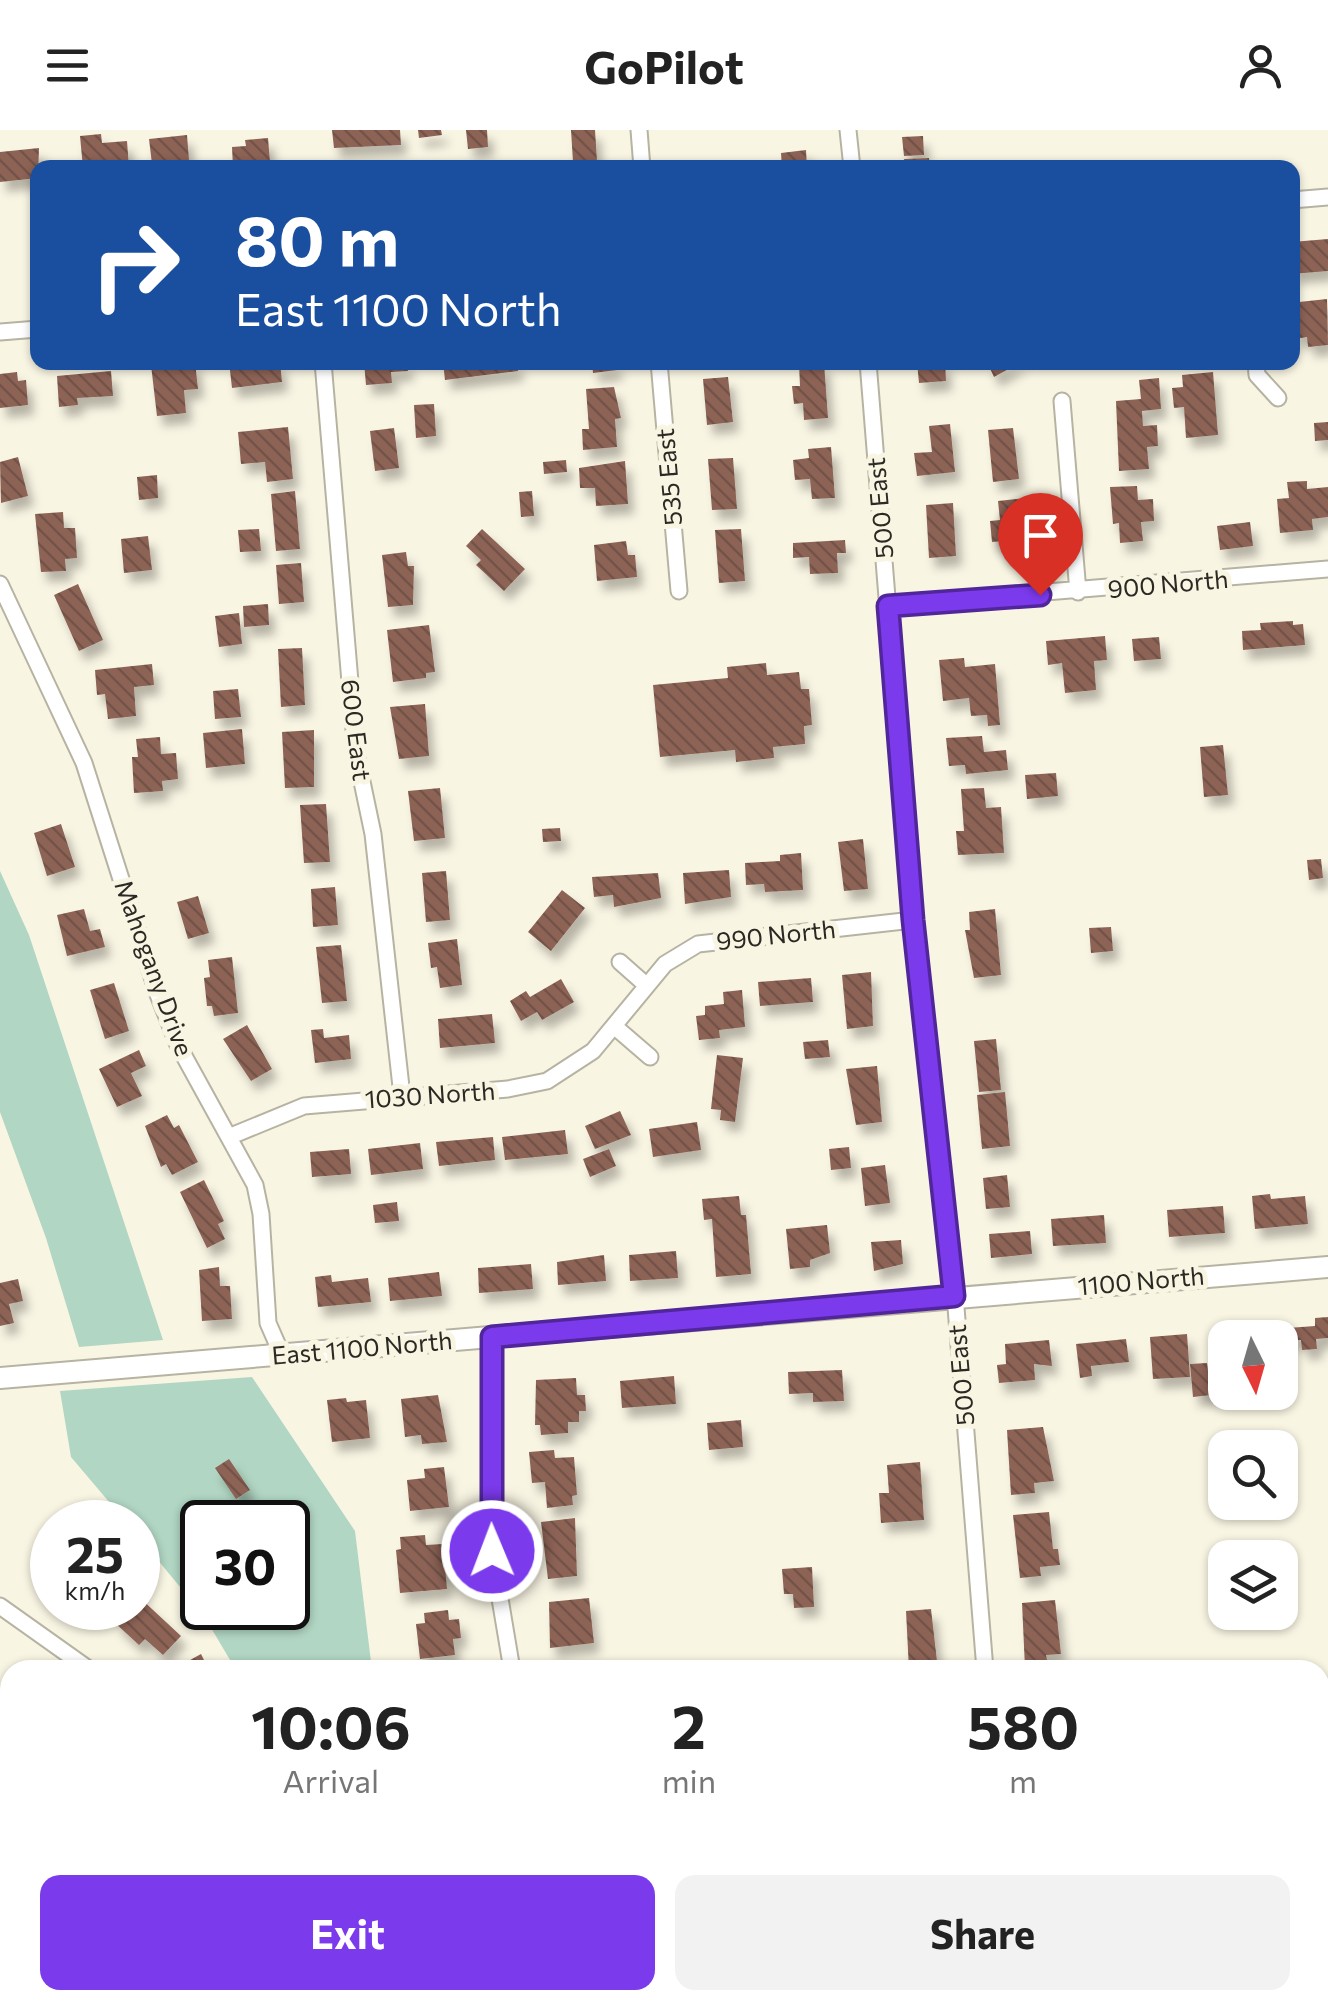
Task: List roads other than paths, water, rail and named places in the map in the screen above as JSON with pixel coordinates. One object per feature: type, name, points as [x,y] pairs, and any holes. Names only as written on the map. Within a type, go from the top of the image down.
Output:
[{"type":"street","points":[[639,130],[641,160]]},
{"type":"street","points":[[848,130],[851,160]]},
{"type":"street","points":[[1300,200],[1328,198]]},
{"type":"street","points":[[0,332],[30,330]]},
{"type":"street","name":"600 East","points":[[324,370],[356,754],[376,851],[402,1096]]},
{"type":"street","name":"535 East","points":[[660,370],[679,591]]},
{"type":"street","name":"500 East","points":[[869,370],[913,920],[954,1296],[984,1660]]},
{"type":"street","points":[[1257,370],[1278,398]]},
{"type":"street","points":[[1062,401],[1078,592]]},
{"type":"street","name":"900 North","points":[[888,606],[1328,569]]},
{"type":"street","name":"Mahogany Drive","points":[[0,584],[84,764],[157,992],[178,1045],[255,1185],[262,1214],[268,1322],[282,1355]]},
{"type":"street","name":"990 North","points":[[614,1026],[679,953],[710,940],[913,920]]},
{"type":"street","points":[[620,962],[646,986]]},
{"type":"street","points":[[614,1026],[650,1056]]},
{"type":"street","name":"1030 North","points":[[231,1136],[304,1106],[508,1089],[547,1081],[582,1060],[614,1026]]},
{"type":"street","name":"1100 North","points":[[954,1296],[1328,1267]]},
{"type":"street","name":"East 1100 North","points":[[0,1378],[954,1296]]},
{"type":"street","points":[[492,1337],[492,1551],[510,1660]]},
{"type":"street","points":[[0,1606],[76,1660]]}]
